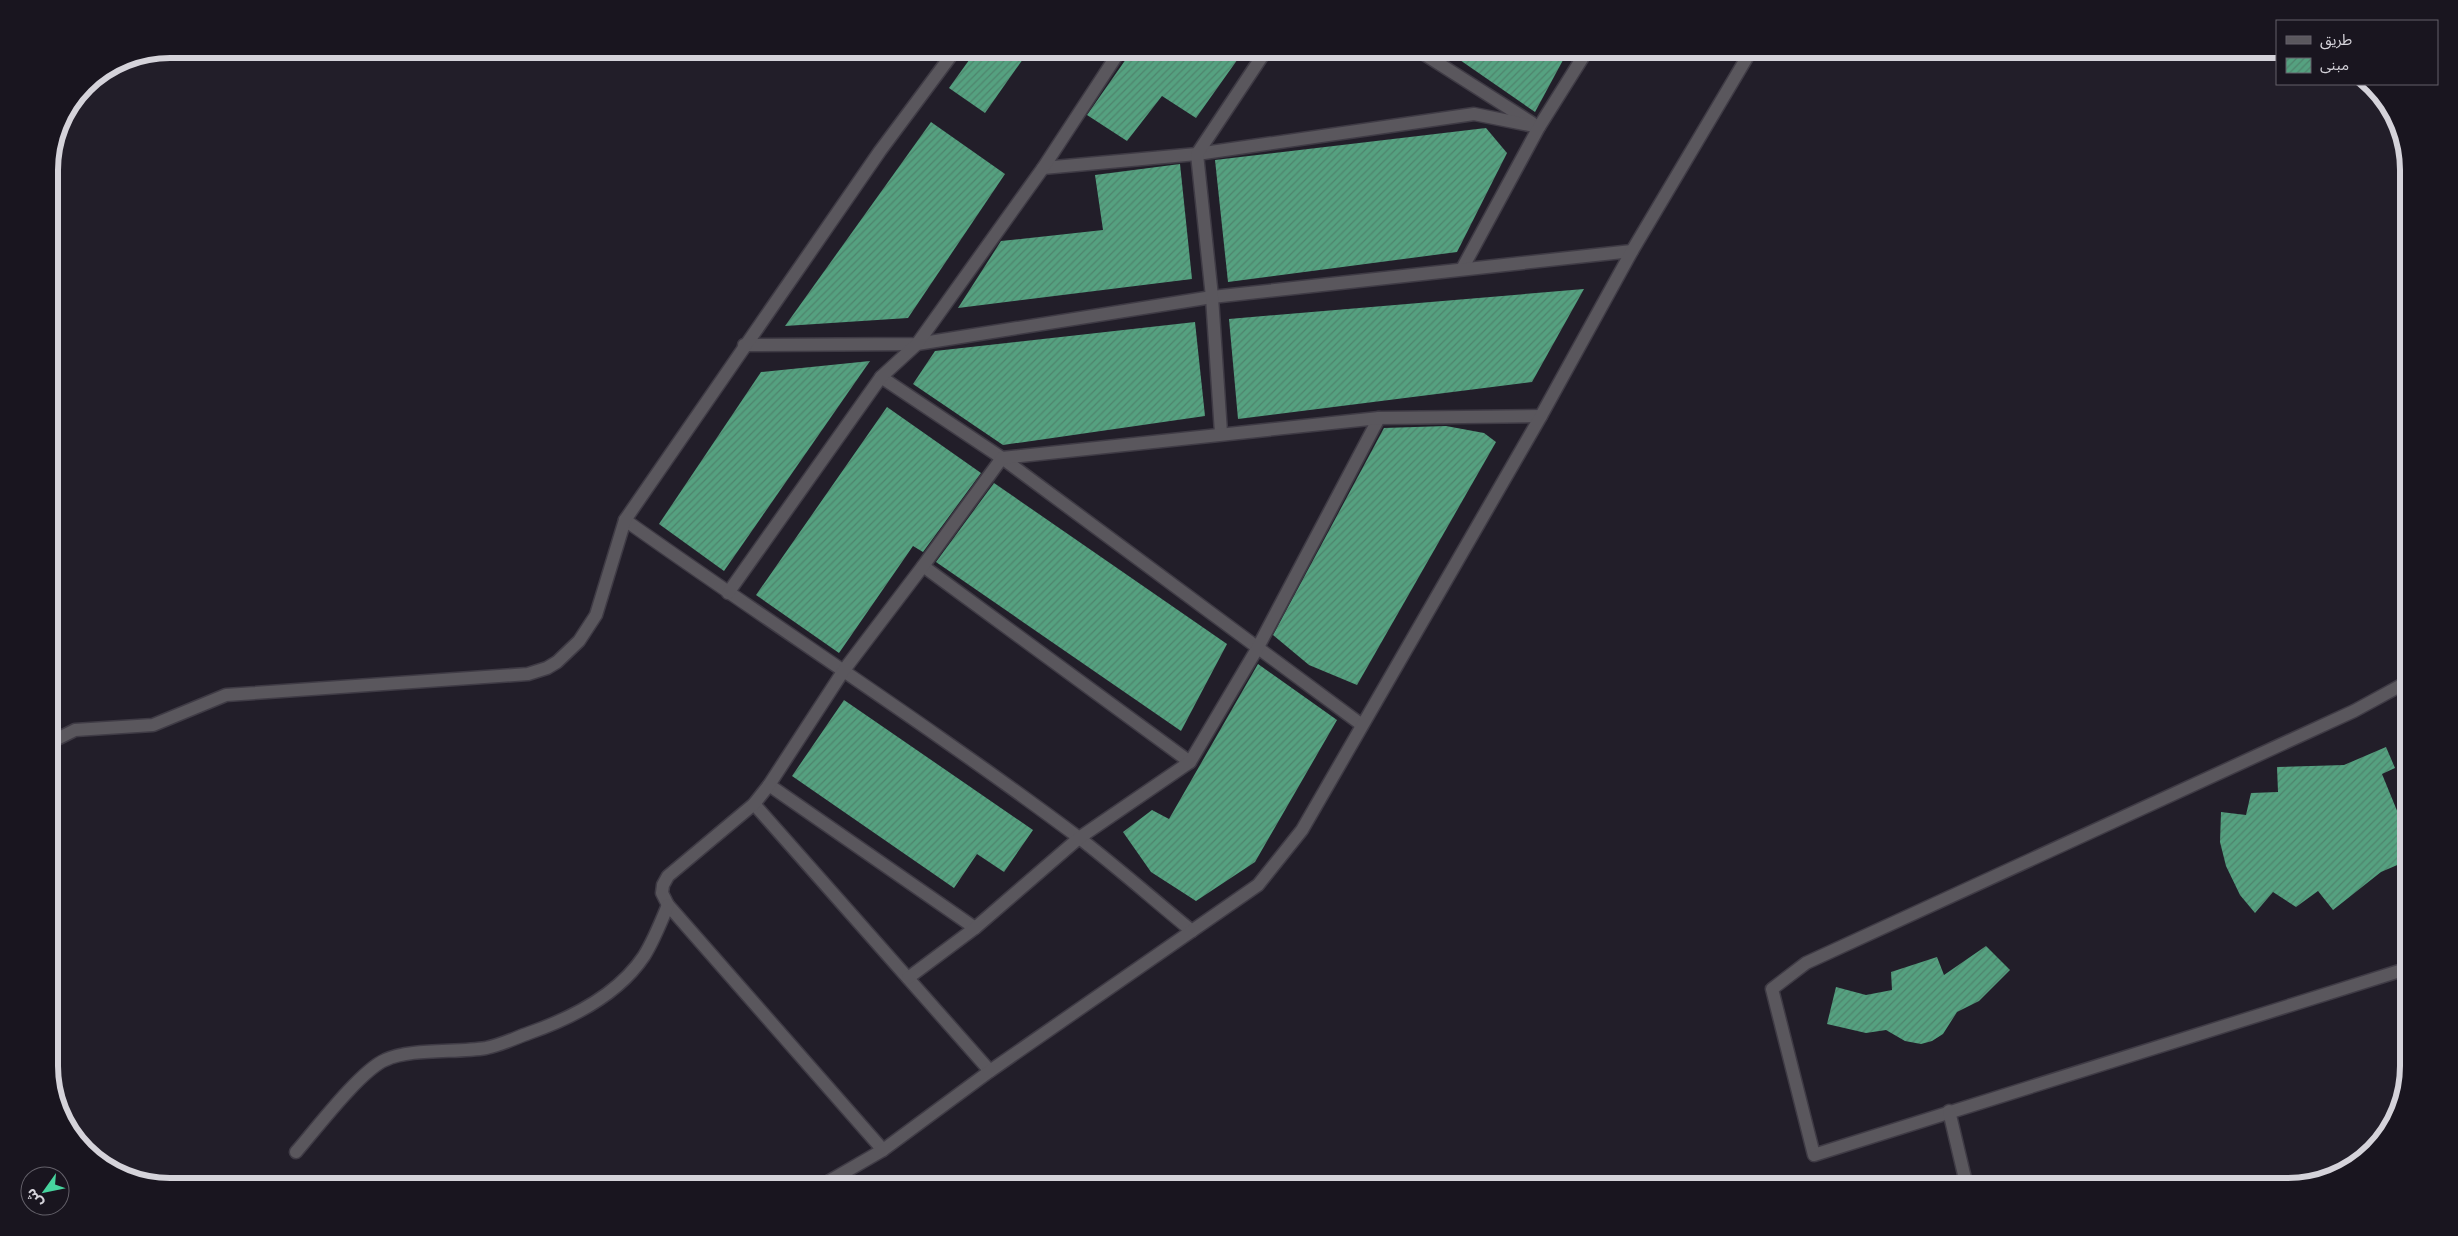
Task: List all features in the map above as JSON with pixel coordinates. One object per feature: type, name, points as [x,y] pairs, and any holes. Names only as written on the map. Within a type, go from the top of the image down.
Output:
[{"type":"street","points":[[58,738],[75,730],[153,725],[226,695],[519,674],[547,668],[557,662],[579,641],[596,615],[625,520],[744,345],[880,151],[949,58]]},
{"type":"street","points":[[728,593],[881,378],[917,344],[1042,168],[1115,58]]},
{"type":"street","points":[[1221,433],[1212,297],[1197,154],[1261,58]]},
{"type":"street","points":[[1430,58],[1539,126]]},
{"type":"street","points":[[1462,269],[1539,126],[1582,58]]},
{"type":"street","points":[[835,1178],[883,1150],[990,1071],[1258,885],[1302,830],[1540,416],[1632,251],[1747,58]]},
{"type":"street","points":[[1042,168],[1197,154],[1474,114],[1539,126]]},
{"type":"street","points":[[744,345],[917,344],[1212,297],[1632,251]]},
{"type":"street","points":[[881,378],[1002,458],[1257,649],[1362,725]]},
{"type":"street","points":[[883,1150],[668,905],[662,893],[662,885],[668,876],[754,804],[769,786],[844,670],[924,566],[1002,458],[1221,433],[1379,418],[1540,416]]},
{"type":"street","points":[[908,978],[975,928],[1079,838],[1190,762],[1257,649],[1379,418]]},
{"type":"street","points":[[625,520],[728,593],[844,670],[1079,838],[1192,931]]},
{"type":"street","points":[[924,566],[1190,762]]},
{"type":"street","points":[[2400,685],[2336,719],[1806,963],[1772,989],[1814,1155],[2400,971]]},
{"type":"street","points":[[769,786],[975,928]]},
{"type":"street","points":[[754,804],[990,1071]]},
{"type":"street","points":[[296,1152],[358,1081],[374,1065],[385,1059],[405,1054],[487,1048],[552,1025],[591,1005],[624,980],[643,957],[668,905]]},
{"type":"street","points":[[1949,1111],[1965,1178]]},
{"type":"building","points":[[971,58],[1024,58],[985,113],[949,88]]},
{"type":"building","points":[[1127,58],[1239,58],[1196,118],[1162,96],[1127,141],[1087,115]]},
{"type":"building","points":[[1457,58],[1564,58],[1535,112]]},
{"type":"building","points":[[931,122],[1005,174],[908,318],[785,326]]},
{"type":"building","points":[[1486,128],[1507,153],[1457,252],[1228,282],[1215,160]]},
{"type":"building","points":[[1180,164],[1192,279],[958,308],[1001,241],[1103,230],[1095,175]]},
{"type":"building","points":[[1584,289],[1532,382],[1238,419],[1229,319]]},
{"type":"building","points":[[1195,322],[1205,416],[1003,445],[913,384],[935,351]]},
{"type":"building","points":[[870,361],[724,571],[659,524],[761,372]]},
{"type":"building","points":[[887,407],[981,473],[923,552],[913,546],[839,653],[756,595]]},
{"type":"building","points":[[1446,426],[1484,433],[1496,442],[1357,685],[1309,665],[1273,635],[1384,428]]},
{"type":"building","points":[[994,483],[1227,644],[1181,731],[936,562]]},
{"type":"building","points":[[1258,664],[1337,720],[1255,862],[1196,901],[1151,872],[1123,832],[1152,810],[1169,819]]},
{"type":"building","points":[[844,700],[1033,830],[1004,872],[977,854],[954,888],[792,776]]},
{"type":"building","points":[[2386,747],[2395,768],[2382,774],[2400,818],[2400,864],[2381,872],[2333,910],[2318,891],[2296,907],[2273,892],[2255,913],[2240,895],[2226,866],[2220,842],[2221,812],[2246,815],[2251,793],[2278,792],[2277,767],[2344,765]]},
{"type":"building","points":[[1986,946],[2010,970],[1979,1001],[1957,1012],[1943,1034],[1932,1041],[1921,1044],[1905,1041],[1886,1030],[1866,1033],[1827,1024],[1836,987],[1866,995],[1892,990],[1891,972],[1937,957],[1944,975]]}]
